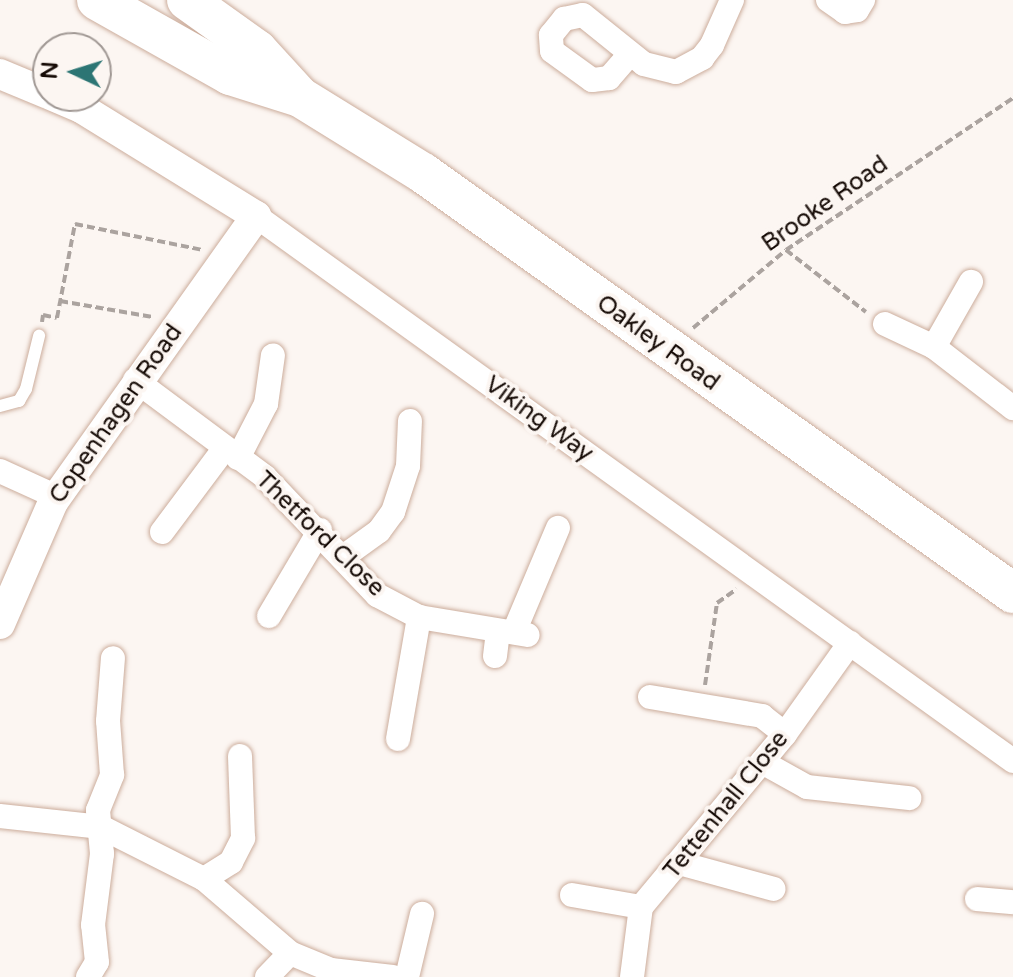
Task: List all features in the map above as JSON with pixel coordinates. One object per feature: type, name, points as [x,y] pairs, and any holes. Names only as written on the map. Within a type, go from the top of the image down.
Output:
[{"type":"main road","name":"Oakley Road","points":[[97,0],[230,75],[300,97],[423,173],[666,350],[1013,593]]},
{"type":"main road","name":"Oakley Road","points":[[187,0],[257,50],[300,97]]},
{"type":"street","points":[[630,54],[661,70],[690,66],[712,45],[732,0]]},
{"type":"street","points":[[828,0],[845,12],[857,10],[863,0]]},
{"type":"street","name":"Viking Way","points":[[0,74],[32,87]]},
{"type":"street","name":"Viking Way","points":[[87,112],[256,216],[1013,761]]},
{"type":"street","name":"Copenhagen Road","points":[[0,624],[57,497],[135,380],[230,256],[256,216]]},
{"type":"street","points":[[934,347],[971,282]]},
{"type":"street","points":[[885,324],[934,347],[1013,408]]},
{"type":"street","points":[[162,532],[231,453],[266,404],[273,355]]},
{"type":"street","name":"Thetford Close","points":[[135,380],[231,453],[320,530],[377,595],[419,617],[513,633]]},
{"type":"street","points":[[343,557],[379,531],[393,512],[408,466],[410,421]]},
{"type":"street","points":[[0,471],[57,497]]},
{"type":"street","points":[[495,656],[513,633],[558,528]]},
{"type":"street","points":[[269,616],[320,530]]},
{"type":"street","points":[[398,739],[419,617]]},
{"type":"street","name":"Tettenhall Close","points":[[641,907],[785,734],[850,643]]},
{"type":"street","points":[[88,977],[97,962],[93,925],[101,827],[98,810],[112,775],[108,721],[113,658]]},
{"type":"street","points":[[650,697],[762,716],[785,734]]},
{"type":"street","points":[[204,879],[231,862],[243,838],[240,756]]},
{"type":"street","points":[[762,762],[807,787],[909,798]]},
{"type":"street","points":[[0,816],[101,827],[204,879],[290,953],[331,970],[393,977]]},
{"type":"street","points":[[679,863],[774,889]]},
{"type":"street","points":[[572,895],[641,907],[632,977]]},
{"type":"street","points":[[977,899],[1013,902]]},
{"type":"street","points":[[407,977],[422,914]]},
{"type":"street","points":[[267,977],[290,953]]},
{"type":"lane","points":[[0,406],[19,401],[26,389],[39,336]]},
{"type":"path","name":"Brooke Road","points":[[666,350],[786,250],[1013,98]]},
{"type":"path","points":[[39,336],[43,315],[57,318],[75,224],[230,256]]},
{"type":"path","points":[[786,250],[836,294],[885,324]]},
{"type":"path","points":[[60,301],[180,321]]},
{"type":"path","points":[[702,706],[717,603],[735,592],[750,572]]}]
